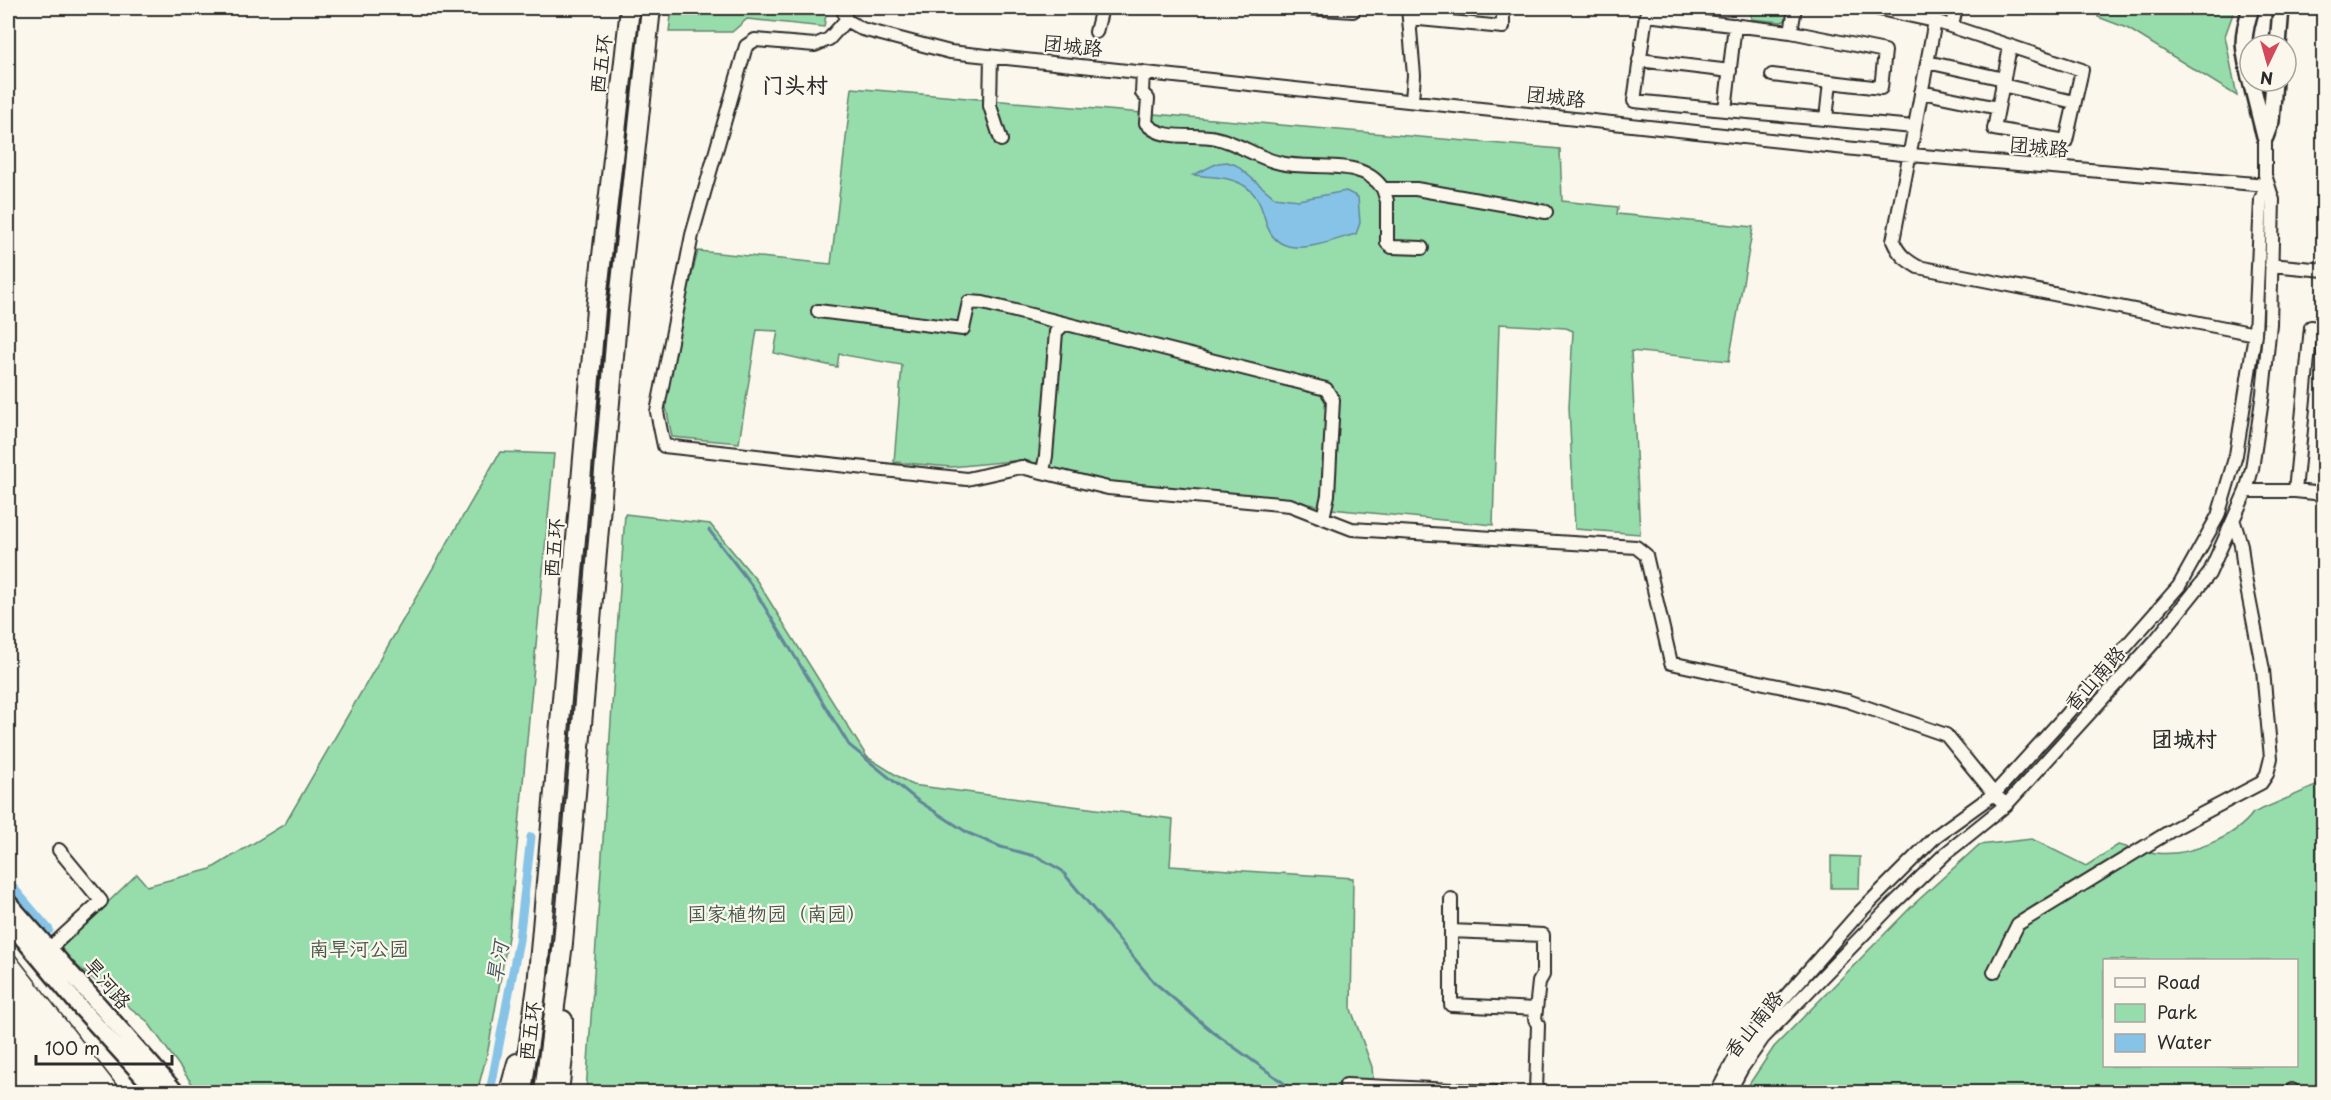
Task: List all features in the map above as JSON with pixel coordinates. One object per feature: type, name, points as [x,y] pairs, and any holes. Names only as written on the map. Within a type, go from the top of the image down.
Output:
[{"type":"highway","name":"西五环","points":[[522,1092],[537,986],[596,309],[630,8]]},
{"type":"highway","name":"西五环","points":[[544,1092],[563,944],[618,310],[651,8]]},
{"type":"highway","points":[[559,1092],[563,1057],[563,944]]},
{"type":"highway","points":[[509,1092],[537,986]]},
{"type":"main road","name":"香山南路","points":[[2244,33],[2251,8]]},
{"type":"main road","points":[[2279,33],[2281,8]]},
{"type":"main road","name":"香山南路","points":[[2254,93],[2265,137]]},
{"type":"main road","name":"香山南路","points":[[2265,137],[2271,121],[2273,93]]},
{"type":"main road","name":"旱河路","points":[[8,902],[176,1092]]},
{"type":"main road","name":"旱河路","points":[[8,921],[79,1006],[157,1092]]},
{"type":"street","points":[[843,8],[846,20],[829,39],[815,45],[755,40],[746,46],[692,235],[657,412],[664,446],[967,479],[1021,467],[1108,488],[1290,505],[1352,529],[1636,547],[1646,555],[1671,663],[1848,701],[1946,735],[1994,794],[2006,805]]},
{"type":"street","points":[[1096,32],[1102,8]]},
{"type":"street","points":[[1308,8],[1353,11],[1352,8]]},
{"type":"street","points":[[1412,100],[1414,75],[1409,13],[1503,27],[1503,8]]},
{"type":"street","points":[[1791,32],[1795,8]]},
{"type":"street","points":[[1875,8],[1952,26],[2082,70],[2066,141],[1994,129],[2010,47]]},
{"type":"street","points":[[1952,26],[1956,8]]},
{"type":"street","points":[[1772,75],[1881,88],[1885,51],[1791,32],[1647,11],[1634,101],[1914,127]]},
{"type":"street","name":"团城路","points":[[846,20],[862,29],[950,52],[1911,155],[2267,185]]},
{"type":"street","points":[[1935,21],[1893,241],[1897,251],[1918,267],[2255,334]]},
{"type":"street","points":[[1725,110],[1735,25]]},
{"type":"street","points":[[992,56],[990,106],[1001,140]]},
{"type":"street","points":[[1639,60],[1730,71]]},
{"type":"street","points":[[1927,62],[2074,102]]},
{"type":"street","points":[[1143,72],[1142,93],[1148,99],[1146,123],[1153,131],[1214,137],[1235,143],[1258,156],[1281,164],[1348,168],[1370,176],[1378,181],[1387,201],[1387,243],[1392,247],[1422,248]]},
{"type":"street","points":[[1826,119],[1830,82]]},
{"type":"street","points":[[1921,92],[1998,108]]},
{"type":"street","name":"香山南路","points":[[1729,1092],[1763,1038],[1888,909],[1945,854],[2006,805],[2155,641],[2209,574],[2246,492],[2252,469],[2263,393],[2270,324],[2273,200],[2265,175],[2265,137]]},
{"type":"street","name":"香山南路","points":[[1718,1092],[1733,1062],[1756,1030],[1859,913],[1936,836],[1994,794],[2179,586],[2218,516],[2236,455],[2255,334],[2260,199],[2267,185]]},
{"type":"street","points":[[1383,189],[1416,189],[1546,212]]},
{"type":"street","points":[[2271,265],[2324,270]]},
{"type":"street","points":[[818,311],[963,329],[969,302],[983,303],[1064,324],[1107,332],[1326,389],[1333,400],[1328,495],[1323,518]]},
{"type":"street","points":[[1043,471],[1056,332],[1064,324]]},
{"type":"street","points":[[2295,491],[2311,327],[2324,329]]},
{"type":"street","points":[[2246,492],[2295,491],[2324,494]]},
{"type":"street","points":[[1994,972],[2018,924],[2177,827],[2261,783],[2267,774],[2271,758],[2263,670],[2245,579],[2241,545],[2234,522]]},
{"type":"street","points":[[50,948],[101,901],[59,850]]},
{"type":"street","points":[[1451,899],[1450,1005],[1536,1009]]},
{"type":"street","points":[[1451,932],[1543,935],[1543,975],[1539,982],[1534,1019],[1538,1025],[1536,1092]]},
{"type":"street","points":[[1346,1085],[1497,1092]]},
{"type":"green space","points":[[672,8],[827,8],[824,27],[747,19],[732,32],[669,32]]},
{"type":"green space","points":[[1752,8],[1790,8],[1789,19],[1781,22],[1751,19]]},
{"type":"green space","points":[[2099,8],[2235,8],[2225,36],[2237,96],[2127,28],[2098,17]]},
{"type":"green space","points":[[852,88],[1560,149],[1562,201],[1618,207],[1617,214],[1753,227],[1729,361],[1631,351],[1640,534],[1575,529],[1569,407],[1573,331],[1566,328],[1499,324],[1493,525],[1331,509],[1289,499],[1103,481],[1023,460],[951,467],[894,462],[902,365],[839,354],[837,367],[774,353],[778,331],[757,330],[739,443],[672,437],[662,387],[698,251],[831,264]]},
{"type":"green space","name":"南旱河公园","points":[[500,452],[554,454],[509,931],[488,1050],[477,1092],[198,1092],[147,1021],[58,951],[137,874],[147,886],[211,869],[285,824]]},
{"type":"green space","name":"国家植物园（南园）","points":[[625,514],[710,524],[757,581],[867,757],[912,785],[1173,819],[1170,866],[1353,878],[1351,1009],[1372,1067],[1374,1092],[586,1092]]},
{"type":"green space","points":[[2315,704],[2323,704],[2323,743],[2319,743]]},
{"type":"green space","points":[[2318,785],[2323,785],[2323,1092],[2293,1092],[2292,1090],[2286,1092],[1744,1092],[1774,1047],[1913,905],[1979,845],[2032,839],[2086,866],[2118,845],[2156,853],[2196,849],[2223,838],[2253,813]]},
{"type":"green space","points":[[1831,856],[1860,857],[1859,888],[1831,888]]},
{"type":"water","points":[[1227,162],[1236,165],[1274,197],[1298,200],[1346,191],[1358,197],[1360,223],[1356,234],[1303,247],[1290,247],[1279,242],[1271,233],[1255,195],[1248,188],[1225,178],[1193,175],[1218,163]]},
{"type":"waterway","points":[[709,530],[750,583],[849,745],[917,800],[968,833],[1001,847],[1038,857],[1061,870],[1154,982],[1213,1032],[1296,1092]]},
{"type":"waterway","name":"旱河","points":[[490,1092],[519,940],[531,837]]},
{"type":"waterway","name":"旱河","points":[[8,882],[49,930]]},
{"type":"tram line","points":[[8,946],[122,1092]]},
{"type":"district","name":"门头村","points":[[795,83]]},
{"type":"district","name":"团城村","points":[[2184,737]]}]
